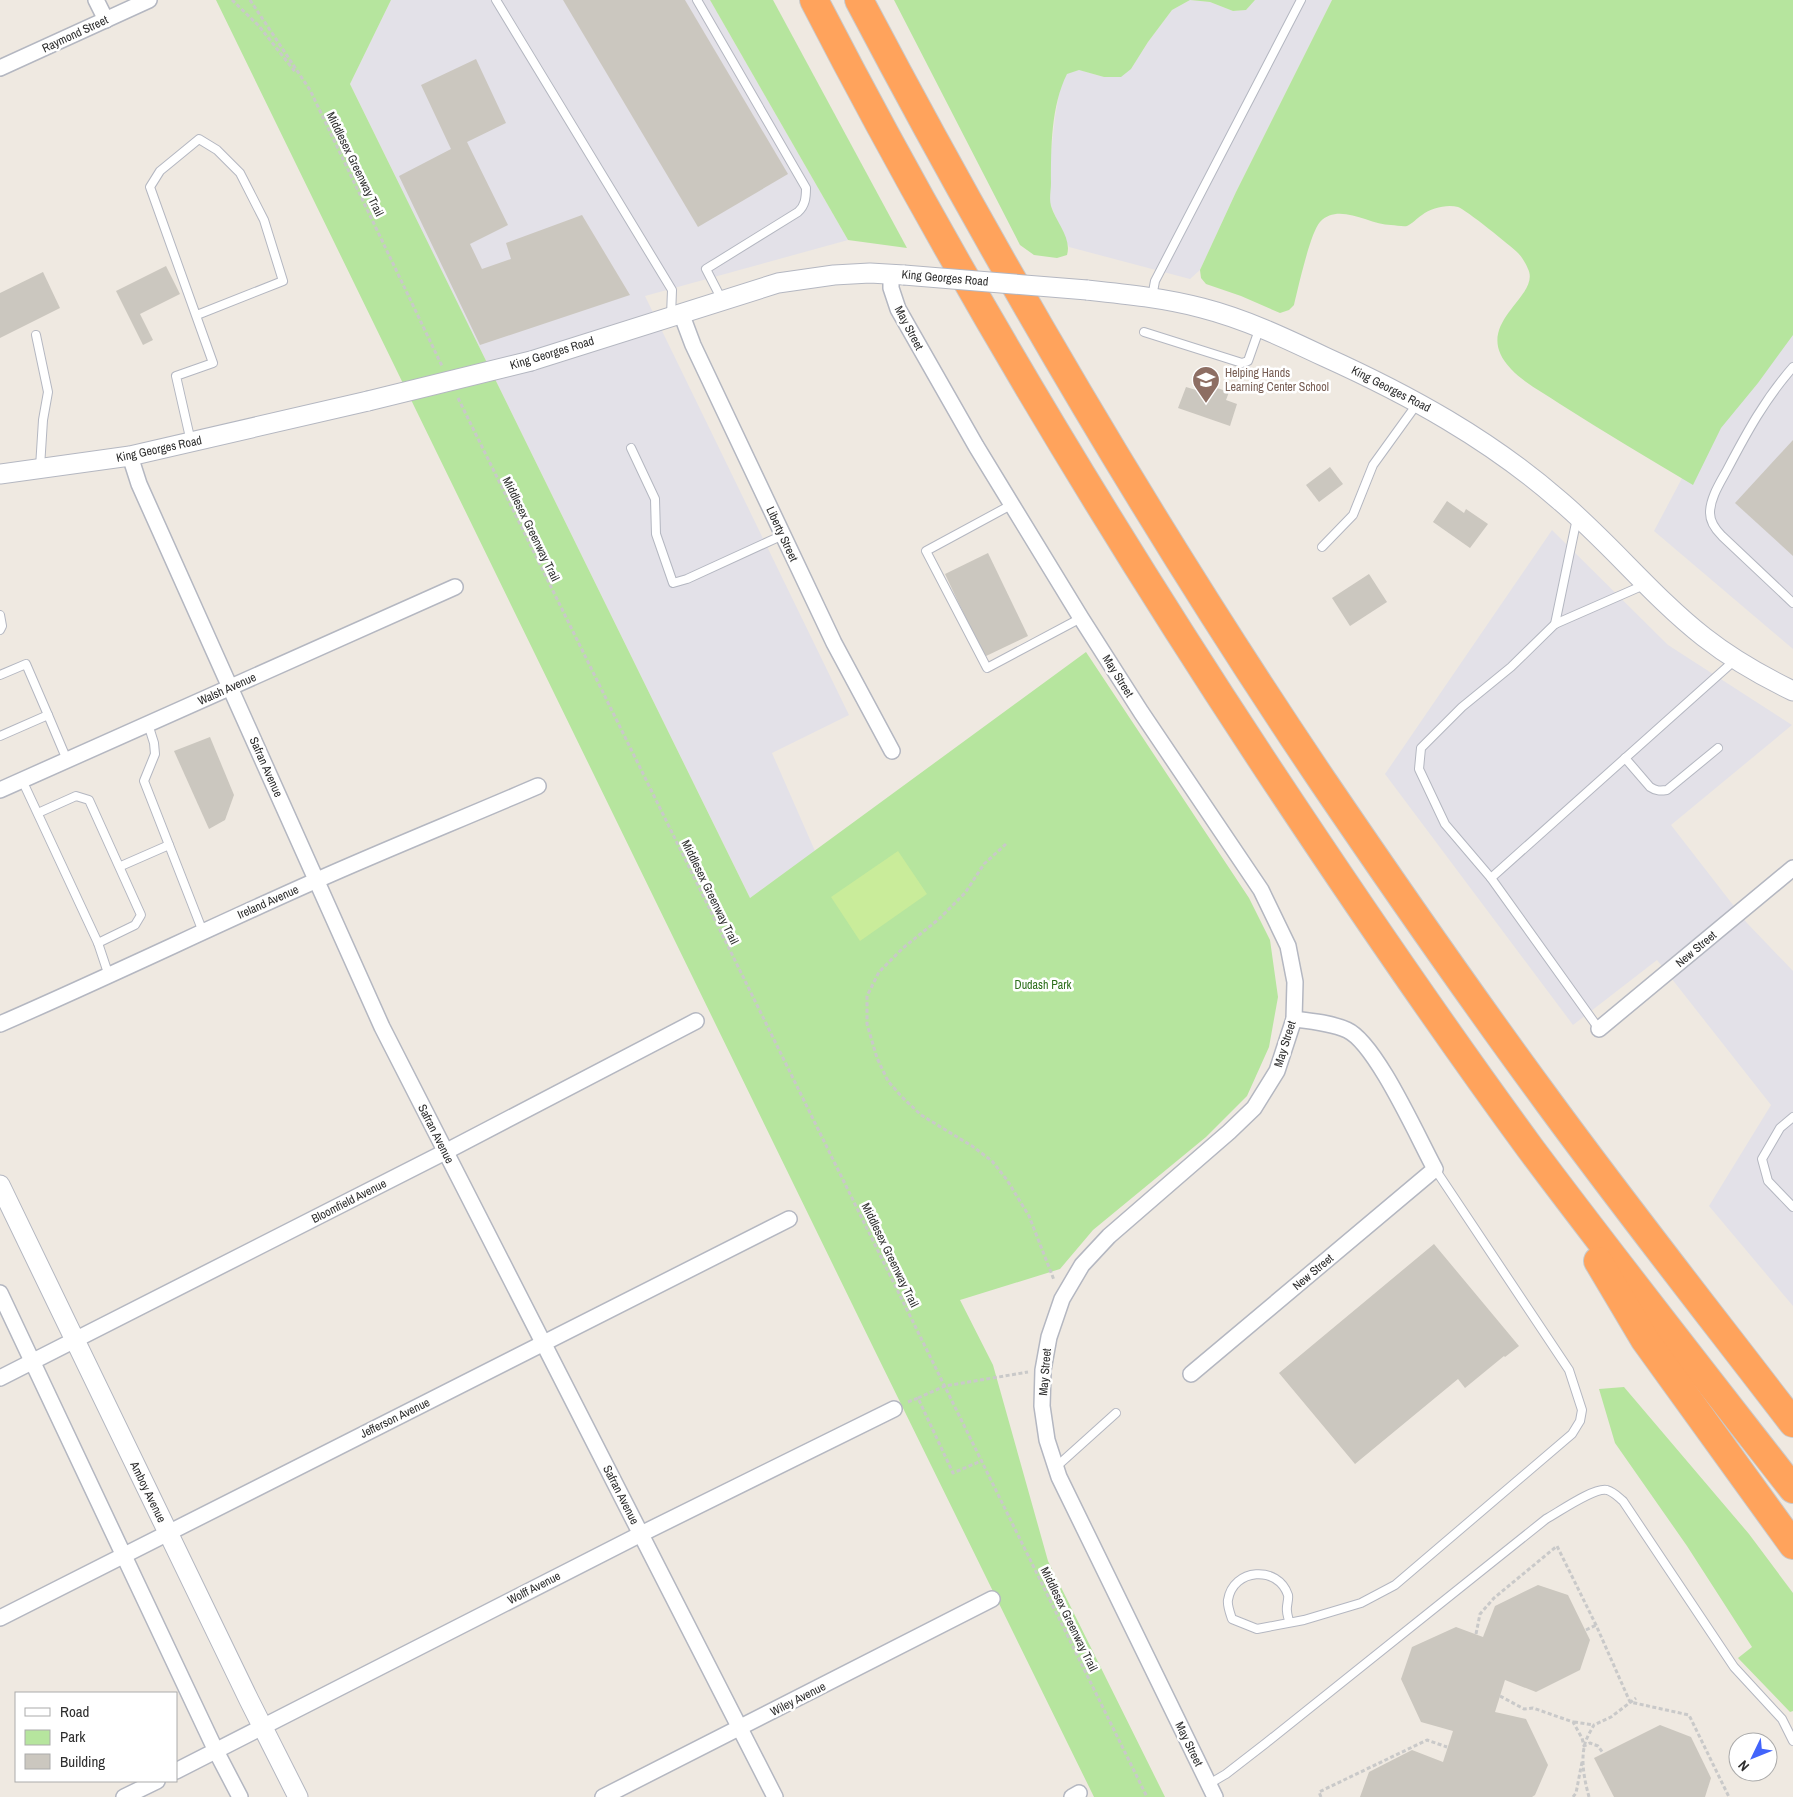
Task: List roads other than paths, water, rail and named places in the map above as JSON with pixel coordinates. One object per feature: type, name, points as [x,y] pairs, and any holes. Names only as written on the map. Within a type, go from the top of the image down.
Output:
[{"type":"highway","points":[[814,0],[880,127],[942,239],[1046,417],[1159,601],[1232,714],[1381,938],[1530,1148],[1793,1489]]},
{"type":"highway","points":[[858,0],[938,149],[1031,313],[1198,590],[1322,780],[1450,966],[1549,1104],[1793,1423]]},
{"type":"highway","points":[[1530,1148],[1645,1340],[1793,1545]]},
{"type":"highway","points":[[1647,1233],[1793,1403]]},
{"type":"street","points":[[96,0],[106,20]]},
{"type":"street","name":"Raymond Street","points":[[0,68],[149,0]]},
{"type":"street","name":"King Georges Road","points":[[0,474],[130,456],[368,401],[531,361],[771,285],[815,276],[861,273],[897,274],[1152,297],[1204,308],[1260,328],[1376,380],[1418,402],[1485,443],[1541,484],[1578,516],[1703,637],[1735,660],[1793,691]]},
{"type":"street","name":"May Street","points":[[897,274],[894,299],[902,318],[1081,618],[1141,712],[1261,890],[1288,946],[1295,982],[1294,1018],[1277,1071],[1254,1108],[1109,1236],[1082,1265],[1062,1299],[1049,1337],[1043,1370],[1042,1406],[1048,1440],[1059,1477],[1212,1790]]},
{"type":"street","name":"Liberty Street","points":[[676,315],[697,353],[834,643],[892,750]]},
{"type":"street","name":"Safran Avenue","points":[[130,456],[139,484],[382,1028],[775,1797]]},
{"type":"street","name":"Walsh Avenue","points":[[0,790],[455,587]]},
{"type":"street","name":"Ireland Avenue","points":[[0,1024],[316,881],[538,786]]},
{"type":"street","name":"New Street","points":[[1599,1029],[1793,868]]},
{"type":"street","points":[[1294,1018],[1348,1030],[1366,1045],[1382,1070],[1434,1169]]},
{"type":"street","name":"Bloomfield Avenue","points":[[0,1378],[696,1022]]},
{"type":"street","name":"New Street","points":[[1191,1374],[1434,1169]]},
{"type":"street","name":"Amboy Avenue","points":[[0,1185],[167,1532],[298,1797]]},
{"type":"street","name":"Jefferson Avenue","points":[[0,1618],[789,1219]]},
{"type":"street","points":[[0,1293],[216,1751],[240,1797]]},
{"type":"street","name":"Wolff Avenue","points":[[178,1770],[641,1534],[894,1409]]},
{"type":"street","name":"Wiley Avenue","points":[[603,1797],[992,1599]]},
{"type":"street","points":[[124,1797],[155,1782]]},
{"type":"lane","points":[[496,0],[672,290],[676,315]]},
{"type":"lane","points":[[697,0],[806,188],[805,202],[798,212],[706,269],[722,300]]},
{"type":"lane","points":[[1152,297],[1155,281],[1301,0]]},
{"type":"lane","points":[[191,442],[176,376],[213,363],[150,187],[160,171],[199,139],[217,150],[240,173],[264,220],[284,280],[197,315]]},
{"type":"lane","points":[[1144,332],[1242,363],[1248,361],[1260,328]]},
{"type":"lane","points":[[36,335],[48,392],[43,420],[40,469]]},
{"type":"lane","points":[[1793,366],[1772,392],[1753,421],[1717,490],[1710,513],[1714,526],[1722,536],[1793,603]]},
{"type":"lane","points":[[1322,547],[1353,515],[1373,465],[1418,402]]},
{"type":"lane","points":[[631,448],[655,500],[656,534],[673,583],[687,579],[783,535]]},
{"type":"lane","points":[[1012,505],[926,551],[987,668],[1081,618]]},
{"type":"lane","points":[[1555,624],[1578,516]]},
{"type":"lane","points":[[1599,1029],[1491,878],[1445,824],[1419,769],[1422,748],[1462,706],[1512,667],[1555,624],[1647,584]]},
{"type":"lane","points":[[0,615],[2,626],[0,630]]},
{"type":"lane","points":[[1491,878],[1735,660]]},
{"type":"lane","points":[[0,675],[26,664],[67,760]]},
{"type":"lane","points":[[0,736],[48,715]]},
{"type":"lane","points":[[148,724],[154,743],[155,754],[144,781],[203,932]]},
{"type":"lane","points":[[1625,758],[1650,787],[1660,791],[1666,790],[1718,748]]},
{"type":"lane","points":[[22,780],[98,943],[109,976]]},
{"type":"lane","points":[[38,814],[76,796],[89,800],[121,866],[141,915],[135,926],[98,943]]},
{"type":"lane","points":[[121,866],[169,844]]},
{"type":"lane","points":[[1793,1117],[1780,1128],[1762,1159],[1768,1181],[1793,1207]]},
{"type":"lane","points":[[1290,1622],[1287,1610],[1288,1596],[1280,1582],[1264,1574],[1248,1574],[1233,1586],[1228,1601],[1232,1619],[1257,1629],[1290,1622],[1361,1603],[1394,1585],[1572,1434],[1580,1421],[1582,1410],[1569,1370],[1434,1169]]},
{"type":"lane","points":[[1056,1467],[1116,1413]]},
{"type":"lane","points":[[1212,1790],[1226,1774],[1546,1519],[1594,1492],[1605,1490],[1615,1493],[1623,1502],[1734,1667],[1782,1719],[1793,1741]]},
{"type":"place","name":"Helping Hands Learning Center School","points":[[1206,404]]},
{"type":"park label","name":"Dudash Park","points":[[1043,985]]}]
